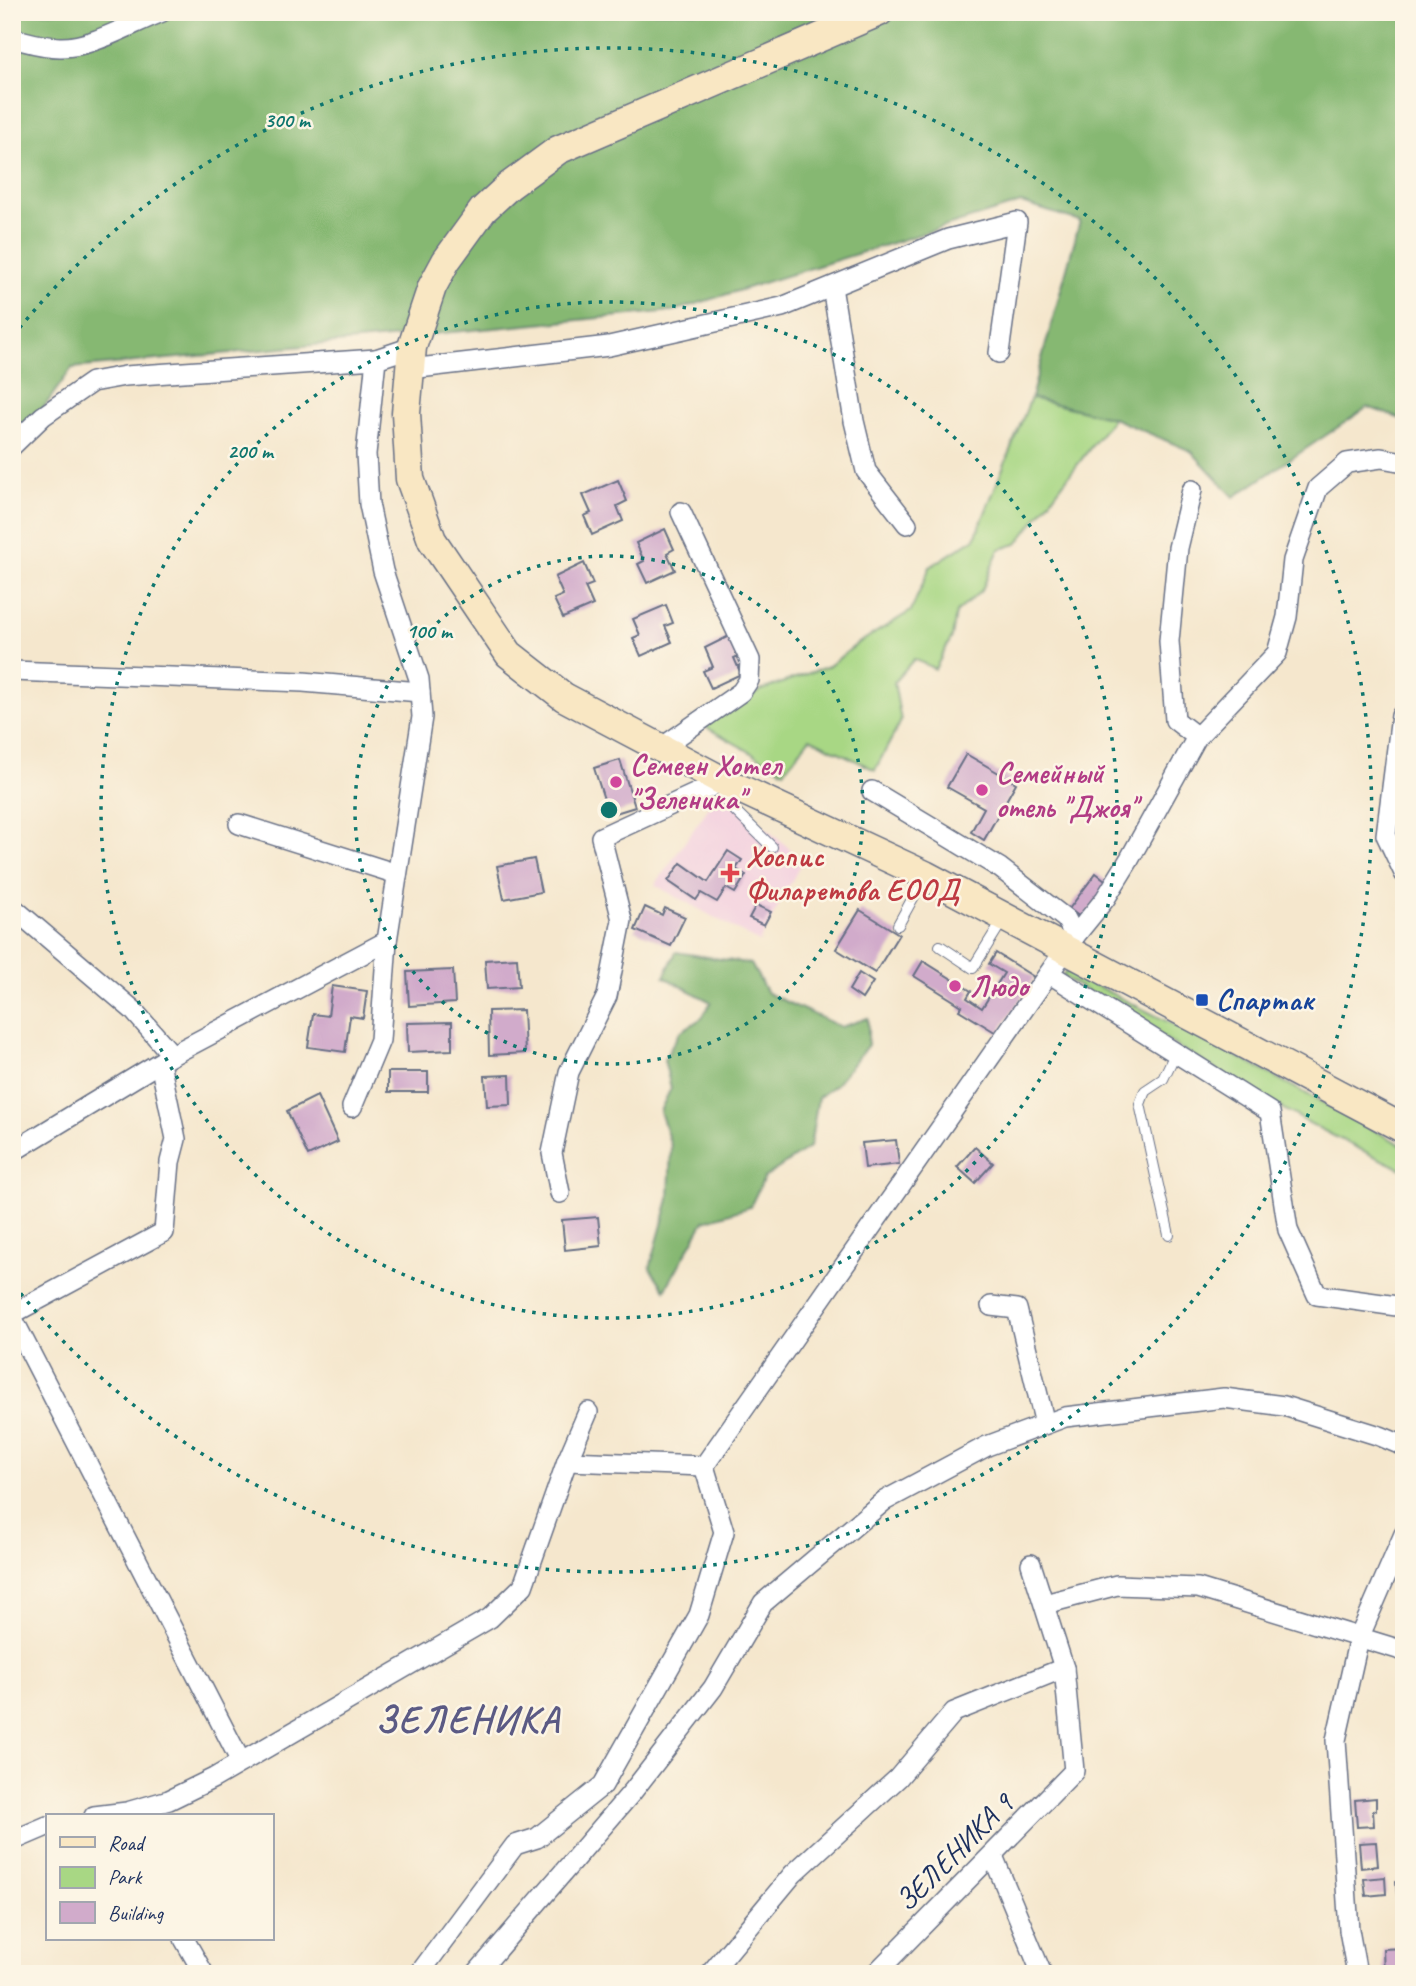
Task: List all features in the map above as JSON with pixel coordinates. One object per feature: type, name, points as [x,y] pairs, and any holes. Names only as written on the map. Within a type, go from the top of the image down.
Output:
[{"type":"main road","points":[[878,12],[558,150],[509,186],[483,211],[460,240],[432,287],[411,358],[406,413],[410,479],[432,540],[509,654],[564,697],[723,781],[925,876],[1005,918],[1071,942],[1404,1129]]},
{"type":"street","points":[[12,38],[41,46],[63,48],[90,42],[162,12]]},
{"type":"street","points":[[12,446],[43,416],[92,382],[125,376],[609,346],[782,307],[948,239],[1017,222],[999,353]]},
{"type":"street","points":[[832,287],[854,421],[866,471],[907,524]]},
{"type":"street","points":[[352,1107],[380,1040],[387,941],[422,717],[419,679],[383,571],[369,504],[366,454],[376,359]]},
{"type":"street","points":[[704,1466],[1071,942],[1105,899],[1197,737],[1277,653],[1287,617],[1293,560],[1318,488],[1348,463],[1381,458],[1404,462]]},
{"type":"street","points":[[1192,490],[1178,548],[1169,641],[1175,720],[1197,737]]},
{"type":"street","points":[[661,748],[741,692],[749,680],[750,660],[681,512]]},
{"type":"street","points":[[12,671],[303,682],[420,692]]},
{"type":"street","points":[[1401,716],[1395,835],[1404,873]]},
{"type":"street","points":[[561,1193],[552,1153],[569,1072],[607,996],[622,920],[601,837],[723,781]]},
{"type":"street","points":[[872,791],[1000,867],[1066,919],[1071,942]]},
{"type":"street","points":[[239,824],[397,874]]},
{"type":"street","points":[[12,907],[133,1010],[166,1059],[176,1139],[170,1162],[164,1232],[12,1316],[241,1762]]},
{"type":"street","points":[[12,1152],[166,1059],[387,941]]},
{"type":"street","points":[[1050,974],[1270,1112],[1288,1230],[1317,1295],[1404,1307]]},
{"type":"street","points":[[991,1306],[1017,1308],[1045,1424]]},
{"type":"street","points":[[476,1974],[633,1791],[713,1688],[762,1603],[884,1501],[987,1446],[1065,1417],[1224,1398],[1284,1406],[1404,1446]]},
{"type":"street","points":[[114,1814],[169,1800],[214,1778],[490,1618],[523,1587],[567,1461],[588,1412]]},
{"type":"street","points":[[567,1461],[704,1466]]},
{"type":"street","points":[[419,1974],[515,1845],[537,1838],[603,1785],[682,1647],[699,1615],[724,1532],[704,1466]]},
{"type":"street","points":[[1357,1974],[1349,1930],[1336,1740],[1359,1637],[1404,1534]]},
{"type":"street","points":[[710,1974],[793,1874],[898,1779],[954,1712],[1064,1668],[1031,1564]]},
{"type":"street","points":[[1045,1604],[1117,1585],[1198,1588],[1404,1651]]},
{"type":"street","name":"ЗЕЛЕНИКА 9","points":[[875,1974],[1074,1771],[1064,1668]]},
{"type":"street","points":[[12,1841],[46,1826]]},
{"type":"street","points":[[993,1856],[1042,1974]]},
{"type":"street","points":[[185,1940],[204,1974]]},
{"type":"lane","points":[[723,781],[723,799],[772,847]]},
{"type":"lane","points":[[898,925],[925,876]]},
{"type":"lane","points":[[940,946],[973,968],[1005,918]]},
{"type":"lane","points":[[1169,1235],[1140,1104],[1146,1091],[1163,1079],[1175,1054]]},
{"type":"shaded area","name":"Хоспис Филаретова ЕООД","points":[[721,790],[803,860],[759,942],[655,885]]},
{"type":"green space","points":[[12,12],[1404,12],[1404,420],[1368,407],[1234,497],[1191,451],[1113,418],[1031,398],[1080,221],[1021,203],[673,311],[72,368],[12,452]]},
{"type":"green space","points":[[1031,398],[1113,418],[1017,544],[999,549],[982,590],[956,613],[952,637],[935,669],[914,659],[894,682],[901,721],[875,770],[810,738],[784,771],[704,726],[762,690],[829,666],[857,644],[911,611],[930,567],[975,538]]},
{"type":"green space","points":[[676,952],[751,964],[767,993],[841,1027],[868,1018],[868,1045],[836,1084],[818,1098],[810,1147],[764,1178],[750,1207],[704,1221],[665,1290],[650,1268],[669,1199],[671,1146],[660,1111],[671,1088],[664,1060],[680,1032],[702,1018],[711,1002],[664,977]]},
{"type":"green space","points":[[1067,971],[1236,1056],[1404,1146],[1404,1170],[1359,1149],[1230,1078],[1062,976]]},
{"type":"building","points":[[618,480],[627,501],[617,506],[623,521],[592,535],[584,516],[591,513],[583,495]]},
{"type":"building","points":[[665,529],[674,549],[667,553],[675,570],[647,583],[638,564],[644,561],[636,543]]},
{"type":"building","points":[[584,563],[593,584],[585,587],[593,605],[563,618],[554,599],[563,595],[555,577]]},
{"type":"building","points":[[666,605],[673,623],[665,626],[672,642],[641,656],[633,638],[640,635],[633,619]]},
{"type":"building","points":[[731,635],[741,655],[734,658],[741,674],[711,688],[703,671],[713,667],[705,648]]},
{"type":"building","points":[[966,754],[1016,783],[984,840],[971,832],[984,808],[947,787]]},
{"type":"building","points":[[620,760],[635,807],[609,815],[594,768]]},
{"type":"building","points":[[728,851],[742,860],[736,869],[746,875],[735,893],[726,888],[717,902],[701,893],[696,900],[668,881],[681,863],[708,882]]},
{"type":"building","points":[[534,859],[541,892],[504,899],[497,866]]},
{"type":"building","points":[[1096,873],[1109,883],[1083,919],[1069,909]]},
{"type":"building","points":[[756,905],[771,912],[764,925],[749,918]]},
{"type":"building","points":[[645,907],[662,915],[665,908],[685,917],[671,946],[635,930]]},
{"type":"building","points":[[860,910],[899,934],[875,973],[836,949]]},
{"type":"building","points":[[996,953],[1034,977],[998,1034],[959,1010],[962,1006],[914,976],[923,961],[971,991],[967,998],[982,1008],[1004,973],[989,964]]},
{"type":"building","points":[[517,958],[519,987],[487,989],[485,960]]},
{"type":"building","points":[[453,970],[455,1003],[409,1006],[407,972]]},
{"type":"building","points":[[859,973],[873,982],[862,999],[849,990]]},
{"type":"building","points":[[332,986],[367,991],[363,1018],[350,1016],[345,1052],[308,1047],[313,1014],[328,1016]]},
{"type":"building","points":[[523,1010],[525,1053],[489,1055],[488,1011]]},
{"type":"building","points":[[452,1022],[452,1050],[408,1052],[407,1023]]},
{"type":"building","points":[[388,1072],[428,1072],[428,1092],[388,1092]]},
{"type":"building","points":[[510,1075],[511,1105],[487,1106],[485,1076]]},
{"type":"building","points":[[317,1096],[338,1142],[308,1156],[287,1111]]},
{"type":"building","points":[[896,1140],[899,1164],[865,1168],[862,1143]]},
{"type":"building","points":[[975,1147],[993,1163],[975,1183],[957,1167]]},
{"type":"building","points":[[598,1217],[601,1246],[565,1250],[562,1220]]},
{"type":"building","points":[[1376,1798],[1374,1826],[1357,1827],[1355,1800]]},
{"type":"building","points":[[1376,1842],[1378,1866],[1361,1868],[1359,1843]]},
{"type":"building","points":[[1385,1877],[1386,1894],[1366,1896],[1364,1879]]},
{"type":"building","points":[[1404,1881],[1404,1895],[1397,1896],[1396,1882]]},
{"type":"building","points":[[1404,1948],[1404,1973],[1384,1974],[1383,1949]]},
{"type":"place","name":"Семеен Хотел \"Зеленика\"","points":[[616,782]]},
{"type":"place","name":"Семейный отель \"Джоя\"","points":[[982,790]]},
{"type":"place","name":"Хоспис Филаретова ЕООД","points":[[730,873]]},
{"type":"place","name":"Людо","points":[[955,986]]},
{"type":"place","name":"Спартак","points":[[1202,1000]]},
{"type":"district","name":"ЗЕЛЕНИКА","points":[[468,1719]]}]
